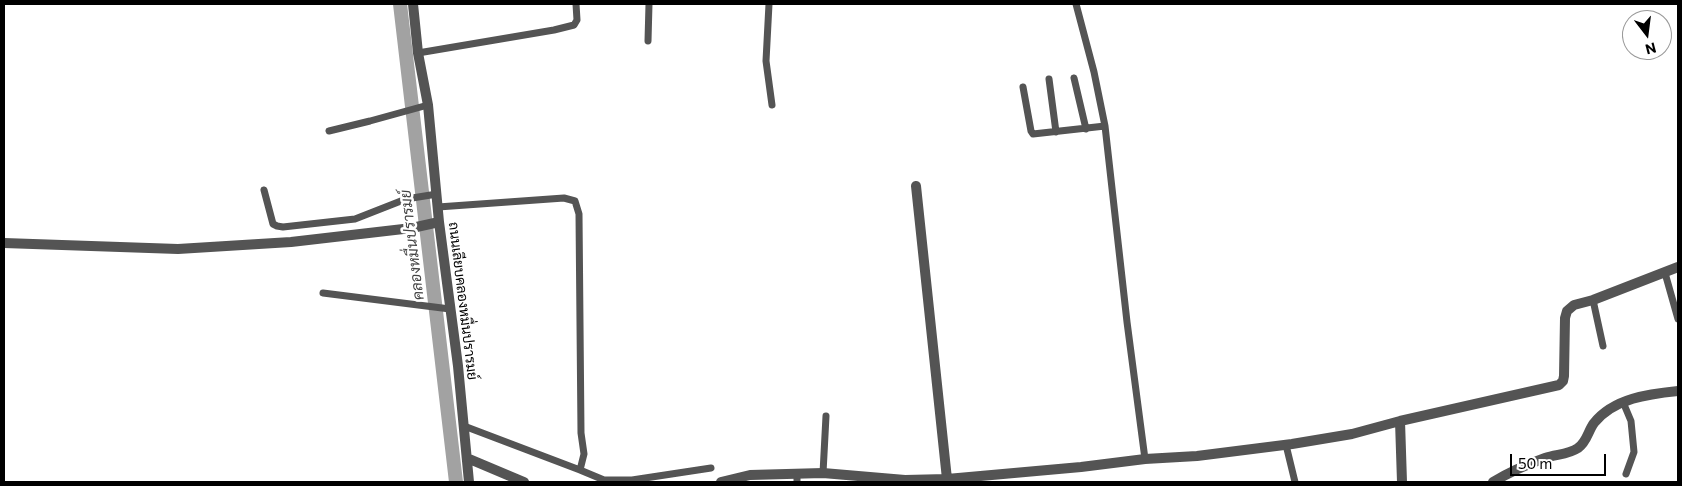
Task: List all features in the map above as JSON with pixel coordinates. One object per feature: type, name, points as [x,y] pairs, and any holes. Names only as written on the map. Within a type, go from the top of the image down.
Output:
[{"type":"street","name":"ถนนเลียบคลองหมื่นปรารมย์","points":[[413,4],[418,53],[428,105],[439,222],[469,482]]},
{"type":"street","points":[[916,186],[947,478]]},
{"type":"street","points":[[4,243],[178,249],[291,242],[412,228],[439,222]]},
{"type":"street","points":[[721,482],[750,476],[797,478],[823,473],[905,480],[947,478],[1080,467],[1145,459],[1197,456],[1286,445],[1352,434],[1400,421],[1559,386],[1564,376],[1565,318],[1567,311],[1574,305],[1593,300],[1678,268]]},
{"type":"street","points":[[1493,482],[1546,457],[1578,449],[1584,443],[1593,424],[1602,415],[1623,402],[1654,393],[1678,391]]},
{"type":"street","points":[[1400,421],[1402,482]]},
{"type":"street","points":[[467,458],[524,482]]},
{"type":"lane","points":[[418,53],[574,25],[577,20],[576,4]]},
{"type":"lane","points":[[648,41],[649,4]]},
{"type":"lane","points":[[769,4],[766,61],[772,105]]},
{"type":"lane","points":[[1076,4],[1094,72],[1105,126],[1127,322],[1145,459]]},
{"type":"lane","points":[[1074,78],[1086,129]]},
{"type":"lane","points":[[1049,80],[1056,132]]},
{"type":"lane","points":[[1023,87],[1032,133],[1035,135],[1105,126]]},
{"type":"lane","points":[[329,131],[370,122],[428,105]]},
{"type":"lane","points":[[264,190],[273,224],[283,227],[355,219],[406,199],[437,194]]},
{"type":"lane","points":[[438,207],[564,198],[575,201],[579,214],[581,433],[584,454],[580,470]]},
{"type":"lane","points":[[1665,273],[1678,319]]},
{"type":"lane","points":[[323,293],[450,309]]},
{"type":"lane","points":[[1593,300],[1603,346]]},
{"type":"lane","points":[[1623,402],[1631,421],[1634,452],[1626,474]]},
{"type":"lane","points":[[823,473],[826,416]]},
{"type":"lane","points":[[464,426],[604,480],[632,480],[711,468]]},
{"type":"lane","points":[[1286,445],[1295,482]]},
{"type":"waterway","name":"คลองหมื่นปรารมย์","points":[[400,4],[456,482]]}]
